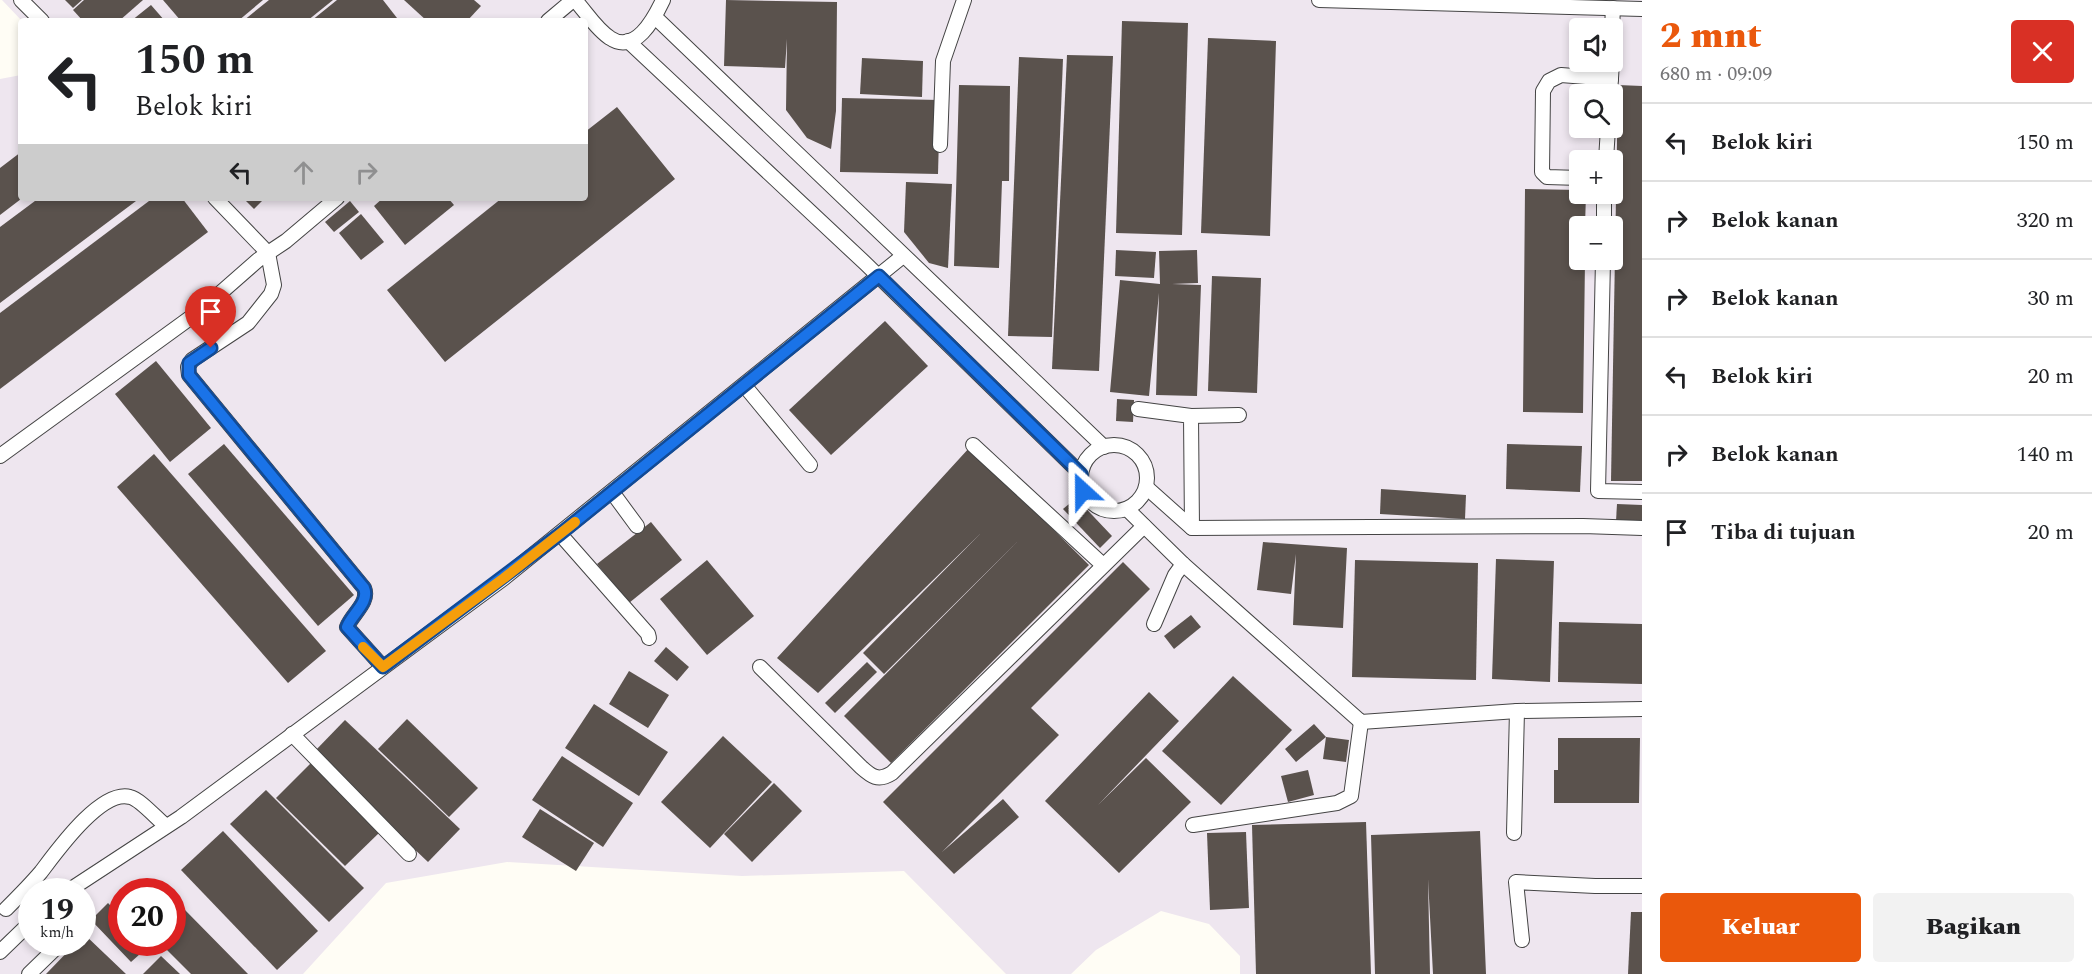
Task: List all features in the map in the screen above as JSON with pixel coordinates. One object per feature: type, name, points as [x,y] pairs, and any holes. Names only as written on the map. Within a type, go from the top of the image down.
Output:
[{"type":"lane","points":[[21,0],[39,18]]},
{"type":"lane","points":[[552,18],[574,0],[602,32],[611,39],[628,42],[637,38],[655,17],[663,0]]},
{"type":"lane","points":[[940,145],[943,61],[964,0]]},
{"type":"lane","points":[[1319,0],[1586,4],[1642,9]]},
{"type":"lane","points":[[1612,18],[1613,8]]},
{"type":"lane","points":[[655,17],[1104,447]]},
{"type":"lane","points":[[628,42],[879,276],[1081,474]]},
{"type":"lane","points":[[1611,72],[1611,84]]},
{"type":"lane","points":[[1569,178],[1546,177],[1542,172],[1543,92],[1549,81],[1561,75],[1611,79]]},
{"type":"lane","points":[[218,201],[268,253],[274,285],[271,294],[248,323],[192,360],[188,367],[189,375],[364,588],[365,600],[347,627],[383,667]]},
{"type":"lane","points":[[0,456],[201,310],[258,260],[286,241],[333,201]]},
{"type":"lane","points":[[88,878],[166,826],[560,534],[903,256]]},
{"type":"lane","points":[[1603,270],[1598,491],[1642,492]]},
{"type":"lane","points":[[744,385],[810,465]]},
{"type":"lane","points":[[1138,409],[1191,416],[1239,416]]},
{"type":"lane","points":[[1191,416],[1192,528]]},
{"type":"lane","points":[[974,445],[1103,565]]},
{"type":"lane","points":[[1118,446],[1131,450],[1141,460],[1147,473],[1146,487],[1142,496],[1127,509],[1110,511],[1094,505],[1083,491],[1081,474],[1084,462],[1093,453],[1104,447],[1118,446]]},
{"type":"lane","points":[[1146,487],[1192,528],[1583,526],[1642,528]]},
{"type":"lane","points":[[612,492],[638,526]]},
{"type":"lane","points":[[1127,509],[1183,564],[1361,722],[1517,711],[1642,709]]},
{"type":"lane","points":[[760,667],[861,767],[874,777],[884,778],[892,774],[1144,526]]},
{"type":"lane","points":[[560,534],[649,638]]},
{"type":"lane","points":[[1154,624],[1175,575],[1183,564]]},
{"type":"lane","points":[[1514,833],[1517,711]]},
{"type":"lane","points":[[1193,825],[1345,801],[1352,796],[1361,722]]},
{"type":"lane","points":[[292,734],[409,854]]},
{"type":"lane","points":[[6,909],[40,873],[71,834],[109,801],[130,796],[166,826]]},
{"type":"lane","points":[[1522,940],[1516,882],[1642,886]]},
{"type":"lane","points":[[0,952],[18,935]]},
{"type":"lane","points":[[29,974],[48,956]]},
{"type":"shaded area","points":[[2,0],[1642,0],[1642,974],[1240,974],[1240,956],[1209,924],[1161,911],[1096,950],[1071,974],[1006,974],[904,871],[742,876],[507,862],[386,883],[303,974],[0,974],[0,79],[18,76],[18,201],[588,201],[588,18],[19,18]]},
{"type":"building","points":[[65,0],[82,0],[73,8]]},
{"type":"building","points":[[84,0],[143,0],[122,18],[80,18],[73,10]]},
{"type":"building","points":[[163,0],[263,0],[242,18],[178,18]]},
{"type":"building","points":[[269,0],[333,0],[311,18],[247,18]]},
{"type":"building","points":[[337,0],[383,0],[397,18],[315,18]]},
{"type":"building","points":[[404,0],[474,0],[481,6],[470,18],[424,18]]},
{"type":"building","points":[[726,0],[837,2],[836,111],[831,149],[807,138],[786,110],[787,39],[785,68],[724,66]]},
{"type":"building","points":[[151,5],[162,18],[135,18]]},
{"type":"building","points":[[1122,21],[1188,23],[1182,235],[1116,233]]},
{"type":"building","points":[[1208,38],[1276,41],[1270,236],[1201,233]]},
{"type":"building","points":[[1067,55],[1113,56],[1099,371],[1052,369]]},
{"type":"building","points":[[1019,57],[1063,59],[1052,337],[1008,336]]},
{"type":"building","points":[[862,58],[923,61],[922,97],[860,94]]},
{"type":"building","points":[[959,85],[1010,86],[1009,181],[1002,181],[999,268],[954,266]]},
{"type":"building","points":[[1623,85],[1642,86],[1642,481],[1611,481],[1615,270],[1623,270],[1623,216],[1616,216],[1616,204],[1623,204],[1623,150],[1617,150],[1617,138],[1623,138]]},
{"type":"building","points":[[842,98],[940,100],[938,174],[840,172]]},
{"type":"building","points":[[617,107],[675,179],[445,362],[387,290],[498,201],[588,201],[588,130]]},
{"type":"building","points":[[18,154],[18,201],[0,215],[0,168]]},
{"type":"building","points":[[906,182],[952,184],[948,268],[929,263],[904,232]]},
{"type":"building","points":[[1525,189],[1569,190],[1569,204],[1586,204],[1585,216],[1569,216],[1569,270],[1585,270],[1583,413],[1523,412]]},
{"type":"building","points":[[35,201],[136,201],[0,303],[0,227]]},
{"type":"building","points":[[149,201],[184,201],[208,232],[0,389],[0,313]]},
{"type":"building","points":[[246,201],[262,201],[254,209]]},
{"type":"building","points":[[350,201],[359,212],[334,232],[325,222]]},
{"type":"building","points":[[380,201],[451,201],[454,205],[405,245],[374,206]]},
{"type":"building","points":[[361,214],[384,242],[361,260],[339,233]]},
{"type":"building","points":[[1116,250],[1156,252],[1154,278],[1115,276]]},
{"type":"building","points":[[1197,250],[1198,283],[1172,284],[1201,285],[1197,396],[1156,395],[1159,293],[1149,396],[1110,392],[1120,280],[1160,284],[1159,251]]},
{"type":"building","points":[[1212,276],[1261,278],[1257,393],[1208,391]]},
{"type":"building","points":[[885,321],[928,366],[831,455],[789,410]]},
{"type":"building","points":[[156,361],[211,428],[170,462],[115,394]]},
{"type":"building","points":[[1117,399],[1134,400],[1133,422],[1116,421]]},
{"type":"building","points":[[224,444],[354,595],[318,626],[188,474]]},
{"type":"building","points":[[1507,444],[1582,446],[1580,492],[1506,489]]},
{"type":"building","points":[[970,447],[1089,565],[891,763],[844,716],[1028,531],[884,674],[863,653],[981,533],[818,693],[777,658]]},
{"type":"building","points":[[154,454],[326,651],[288,683],[117,487]]},
{"type":"building","points":[[1381,489],[1466,495],[1465,519],[1380,514]]},
{"type":"building","points":[[1076,498],[1112,536],[1100,548],[1063,509]]},
{"type":"building","points":[[1617,504],[1642,505],[1642,522],[1616,521]]},
{"type":"building","points":[[651,522],[682,560],[629,603],[597,564]]},
{"type":"building","points":[[1263,542],[1347,548],[1343,628],[1293,625],[1296,554],[1291,594],[1257,590]]},
{"type":"building","points":[[1496,559],[1554,561],[1550,682],[1492,679]]},
{"type":"building","points":[[707,560],[754,616],[707,655],[660,599]]},
{"type":"building","points":[[1355,560],[1478,563],[1476,680],[1352,677]]},
{"type":"building","points":[[1123,562],[1150,589],[1031,708],[1059,735],[942,852],[1003,799],[1019,817],[954,874],[883,802]]},
{"type":"building","points":[[1191,615],[1201,627],[1174,649],[1164,636]]},
{"type":"building","points":[[1559,622],[1642,624],[1642,684],[1558,682]]},
{"type":"building","points":[[666,647],[689,667],[677,681],[654,661]]},
{"type":"building","points":[[867,662],[877,672],[835,713],[825,703]]},
{"type":"building","points":[[629,671],[669,695],[648,728],[609,704]]},
{"type":"building","points":[[1233,676],[1292,730],[1221,805],[1162,751]]},
{"type":"building","points":[[1149,692],[1179,721],[1098,805],[1146,758],[1191,802],[1119,873],[1045,801]]},
{"type":"building","points":[[594,704],[668,752],[639,796],[565,748]]},
{"type":"building","points":[[407,719],[478,788],[449,817],[378,749]]},
{"type":"building","points":[[345,720],[460,829],[428,862],[313,753]]},
{"type":"building","points":[[1314,724],[1326,737],[1296,762],[1285,749]]},
{"type":"building","points":[[723,736],[772,782],[710,848],[661,802]]},
{"type":"building","points":[[1326,737],[1349,740],[1346,762],[1323,759]]},
{"type":"building","points":[[1558,738],[1640,738],[1639,803],[1554,803],[1554,770],[1558,770]]},
{"type":"building","points":[[562,756],[633,803],[603,847],[532,800]]},
{"type":"building","points":[[312,762],[381,831],[345,866],[276,798]]},
{"type":"building","points":[[1308,770],[1314,795],[1288,802],[1281,776]]},
{"type":"building","points":[[774,783],[802,811],[752,862],[724,834]]},
{"type":"building","points":[[266,790],[364,888],[329,922],[230,824]]},
{"type":"building","points":[[540,809],[594,843],[576,871],[522,837]]},
{"type":"building","points":[[1366,822],[1371,974],[1256,974],[1252,825]]},
{"type":"building","points":[[223,831],[318,931],[277,970],[181,870]]},
{"type":"building","points":[[1480,831],[1486,974],[1433,974],[1428,879],[1430,974],[1375,974],[1371,835]]},
{"type":"building","points":[[1246,832],[1249,908],[1210,910],[1207,833]]},
{"type":"building","points":[[108,903],[108,938],[96,925],[96,915]]},
{"type":"building","points":[[186,911],[248,974],[191,974],[173,956],[186,956]]},
{"type":"building","points":[[1631,912],[1642,912],[1642,974],[1628,974]]},
{"type":"building","points":[[96,945],[126,974],[46,974],[63,956],[96,956]]},
{"type":"building","points":[[125,956],[138,956],[131,962]]},
{"type":"building","points":[[161,956],[180,974],[143,974]]},
{"type":"slow traffic","points":[[363,647],[383,667],[504,578],[575,522]]},
{"type":"route","points":[[211,348],[189,363],[189,375],[364,588],[365,600],[347,627],[348,631],[383,667],[560,534],[879,276],[1081,474],[1083,491]]}]
